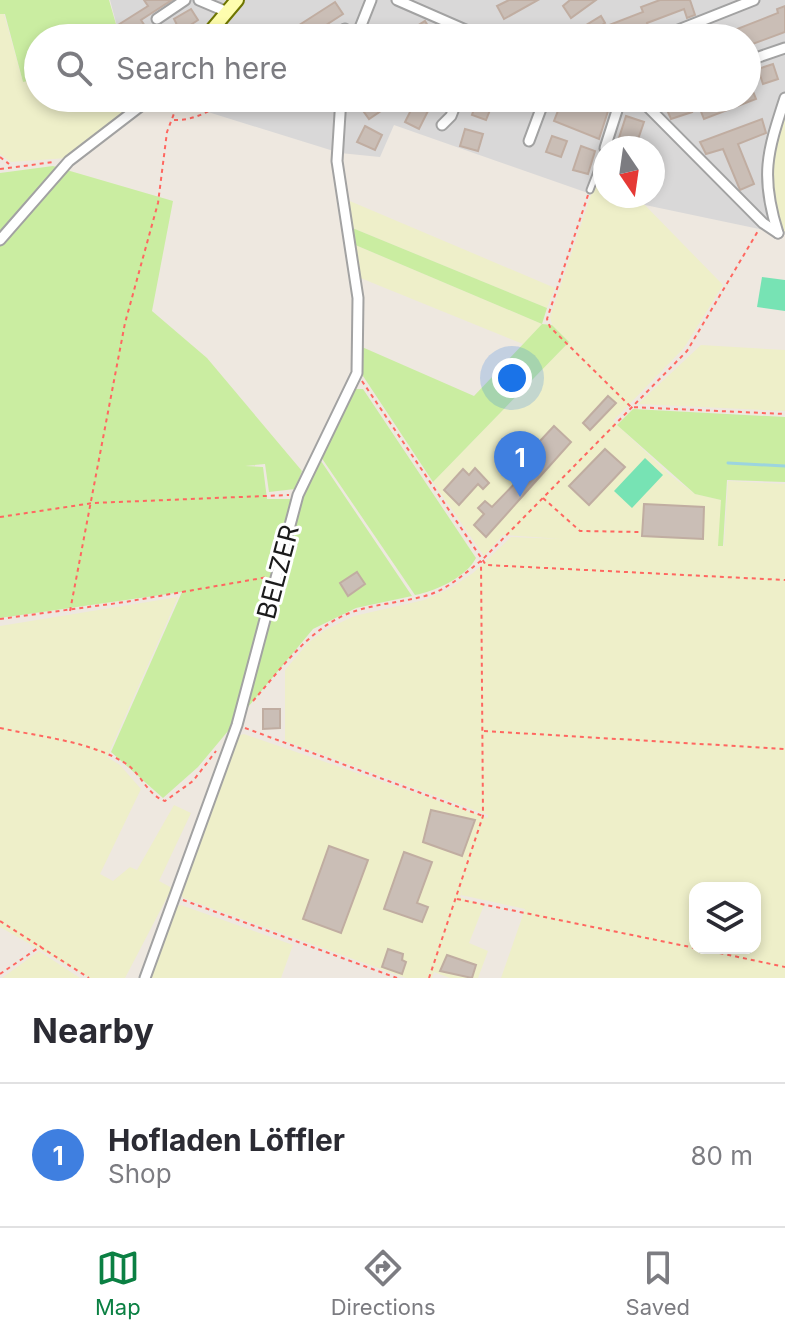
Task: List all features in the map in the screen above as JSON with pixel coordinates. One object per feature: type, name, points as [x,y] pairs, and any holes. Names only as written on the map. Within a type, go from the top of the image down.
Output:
[{"type":"street","points":[[157,19],[185,0]]},
{"type":"street","points":[[199,0],[225,11]]},
{"type":"street","points":[[215,24],[237,0]]},
{"type":"street","points":[[361,24],[371,0]]},
{"type":"street","points":[[397,0],[451,24]]},
{"type":"street","points":[[693,24],[754,0]]},
{"type":"street","points":[[761,56],[785,48]]},
{"type":"street","points":[[659,112],[759,220],[778,233],[768,200],[767,161],[785,98]]},
{"type":"street","points":[[0,240],[69,161],[133,112]]},
{"type":"street","name":"BELZER","points":[[145,978],[237,725],[298,495],[357,373],[358,298],[337,161],[340,112]]},
{"type":"street","points":[[442,125],[453,112]]},
{"type":"street","points":[[529,141],[540,112]]},
{"type":"street","points":[[610,136],[618,112]]},
{"type":"street","points":[[759,220],[768,200]]},
{"type":"lane","points":[[590,190],[593,182]]},
{"type":"path","points":[[70,611],[125,323],[158,203],[174,112]]},
{"type":"path","points":[[171,120],[184,121],[208,112]]},
{"type":"path","points":[[0,157],[10,165]]},
{"type":"path","points":[[0,169],[10,165],[69,161]]},
{"type":"path","points":[[590,190],[547,319],[550,327],[631,407],[785,414]]},
{"type":"path","points":[[483,816],[237,725],[245,710],[290,658],[328,624],[349,613],[426,596],[459,578],[482,560],[687,351],[759,220]]},
{"type":"path","points":[[357,373],[482,560],[491,567],[785,580]]},
{"type":"path","points":[[0,517],[93,503],[298,495]]},
{"type":"path","points":[[543,498],[580,531],[640,532]]},
{"type":"path","points":[[429,978],[483,816],[482,560]]},
{"type":"path","points":[[0,619],[70,611],[277,575]]},
{"type":"path","points":[[0,728],[94,748],[127,764],[152,793],[165,801],[193,781],[219,747]]},
{"type":"path","points":[[484,731],[785,749]]},
{"type":"path","points":[[174,897],[397,978]]},
{"type":"path","points":[[456,899],[689,947]]},
{"type":"path","points":[[0,921],[89,978]]},
{"type":"path","points":[[0,974],[41,946]]},
{"type":"path","points":[[724,954],[785,967]]},
{"type":"shaded area","points":[[110,0],[785,0],[785,100],[778,233],[659,208],[665,208],[665,136],[593,136],[593,194],[394,125],[380,157],[340,153],[208,112],[761,112],[761,24],[116,24]]},
{"type":"green space","points":[[0,0],[109,0],[116,24],[24,24],[23,82],[5,14],[0,14]]},
{"type":"green space","points":[[0,14],[4,14],[24,82],[24,112],[128,112],[67,158],[11,162],[0,154]]},
{"type":"green space","points":[[785,109],[785,233],[771,204],[772,162]]},
{"type":"green space","points":[[53,166],[173,201],[152,311],[207,358],[302,471],[295,489],[269,492],[265,464],[245,466],[263,467],[267,499],[302,499],[321,461],[412,596],[356,608],[313,629],[198,767],[163,798],[111,752],[182,592],[0,618],[0,173]]},
{"type":"green space","points":[[593,189],[593,208],[648,208],[723,285],[684,348],[613,421],[695,494],[721,500],[719,546],[724,546],[728,481],[785,484],[785,978],[501,978],[525,909],[461,895],[464,884],[460,897],[484,905],[469,943],[488,951],[478,978],[450,978],[434,972],[432,978],[406,978],[183,898],[181,893],[237,736],[244,734],[488,818],[488,815],[285,741],[285,670],[308,643],[325,630],[354,616],[424,600],[449,589],[473,573],[511,537],[562,539],[503,535],[484,556],[433,482],[569,342],[552,325],[550,317]]},
{"type":"green space","points":[[345,199],[555,288],[547,308],[350,227]]},
{"type":"green space","points":[[350,227],[547,308],[542,324],[353,244]]},
{"type":"green space","points":[[353,244],[542,324],[523,344],[358,277]]},
{"type":"green space","points":[[762,277],[785,280],[785,311],[757,307]]},
{"type":"green space","points":[[542,324],[552,325],[569,342],[433,482],[361,373],[362,347],[474,396]]},
{"type":"green space","points":[[701,345],[785,350],[785,411],[638,404]]},
{"type":"green space","points":[[355,389],[363,389],[476,558],[458,577],[432,590],[415,595],[321,457]]},
{"type":"green space","points":[[633,409],[785,417],[785,482],[727,480],[723,546],[718,546],[721,500],[695,494],[617,425]]},
{"type":"green space","points":[[645,458],[663,475],[632,508],[614,491]]},
{"type":"green space","points":[[178,597],[107,757],[120,765],[141,789],[100,874],[113,881],[130,867],[137,870],[174,805],[191,813],[159,881],[172,888],[125,978],[90,978],[0,927],[0,626]]},
{"type":"green space","points":[[181,905],[293,945],[281,978],[150,978],[176,906]]},
{"type":"green space","points":[[39,951],[80,978],[2,978]]},
{"type":"building","points":[[144,0],[172,0],[141,20],[144,24],[120,24],[148,6]]},
{"type":"building","points":[[509,0],[538,0],[504,19],[497,6]]},
{"type":"building","points":[[570,0],[596,0],[571,18],[563,6]]},
{"type":"building","points":[[660,0],[690,0],[695,15],[687,18],[684,9],[647,24],[612,24],[643,12],[641,7]]},
{"type":"building","points":[[335,2],[343,14],[328,24],[301,24]]},
{"type":"building","points":[[785,6],[785,32],[761,41],[761,24],[750,24],[778,13],[777,9]]},
{"type":"building","points":[[191,9],[198,20],[192,24],[176,24],[174,19]]},
{"type":"building","points":[[601,16],[605,23],[603,24],[588,24]]},
{"type":"building","points":[[773,64],[778,79],[763,84],[761,68]]},
{"type":"building","points":[[364,112],[379,112],[369,119]]},
{"type":"building","points":[[410,112],[428,112],[419,129],[405,122]]},
{"type":"building","points":[[473,112],[489,112],[486,120],[472,115]]},
{"type":"building","points":[[558,112],[608,112],[600,136],[593,137],[554,121]]},
{"type":"building","points":[[668,112],[692,112],[671,119]]},
{"type":"building","points":[[701,112],[722,112],[704,119]]},
{"type":"building","points":[[626,116],[644,122],[639,136],[620,136]]},
{"type":"building","points":[[762,119],[766,133],[738,144],[754,184],[740,190],[723,149],[706,154],[700,142]]},
{"type":"building","points":[[365,126],[382,135],[375,150],[357,142]]},
{"type":"building","points":[[465,129],[483,134],[478,151],[460,146]]},
{"type":"building","points":[[552,136],[567,141],[561,157],[546,152]]},
{"type":"building","points":[[581,146],[593,150],[588,174],[573,170]]},
{"type":"building","points":[[608,396],[616,403],[590,430],[583,423]]},
{"type":"building","points":[[554,426],[571,442],[486,537],[474,525],[484,514],[478,508],[485,501],[492,507],[521,477],[513,470]]},
{"type":"building","points":[[605,449],[625,467],[589,505],[569,486]]},
{"type":"building","points":[[475,468],[489,483],[483,489],[478,484],[459,505],[444,490],[463,469],[469,475]]},
{"type":"building","points":[[644,504],[704,507],[703,539],[642,536]]},
{"type":"building","points":[[357,572],[365,584],[348,596],[340,583]]},
{"type":"building","points":[[263,709],[280,709],[280,728],[263,729]]},
{"type":"building","points":[[431,810],[475,820],[462,856],[423,842]]},
{"type":"building","points":[[329,846],[368,860],[341,933],[303,919]]},
{"type":"building","points":[[404,852],[432,862],[417,903],[428,907],[422,922],[384,909]]},
{"type":"building","points":[[388,949],[403,954],[402,960],[406,962],[402,974],[382,967]]},
{"type":"building","points":[[447,955],[476,965],[472,978],[440,971]]},
{"type":"waterway","points":[[728,463],[785,466]]},
{"type":"place","name":"Hofladen Löffler","points":[[520,497]]}]
